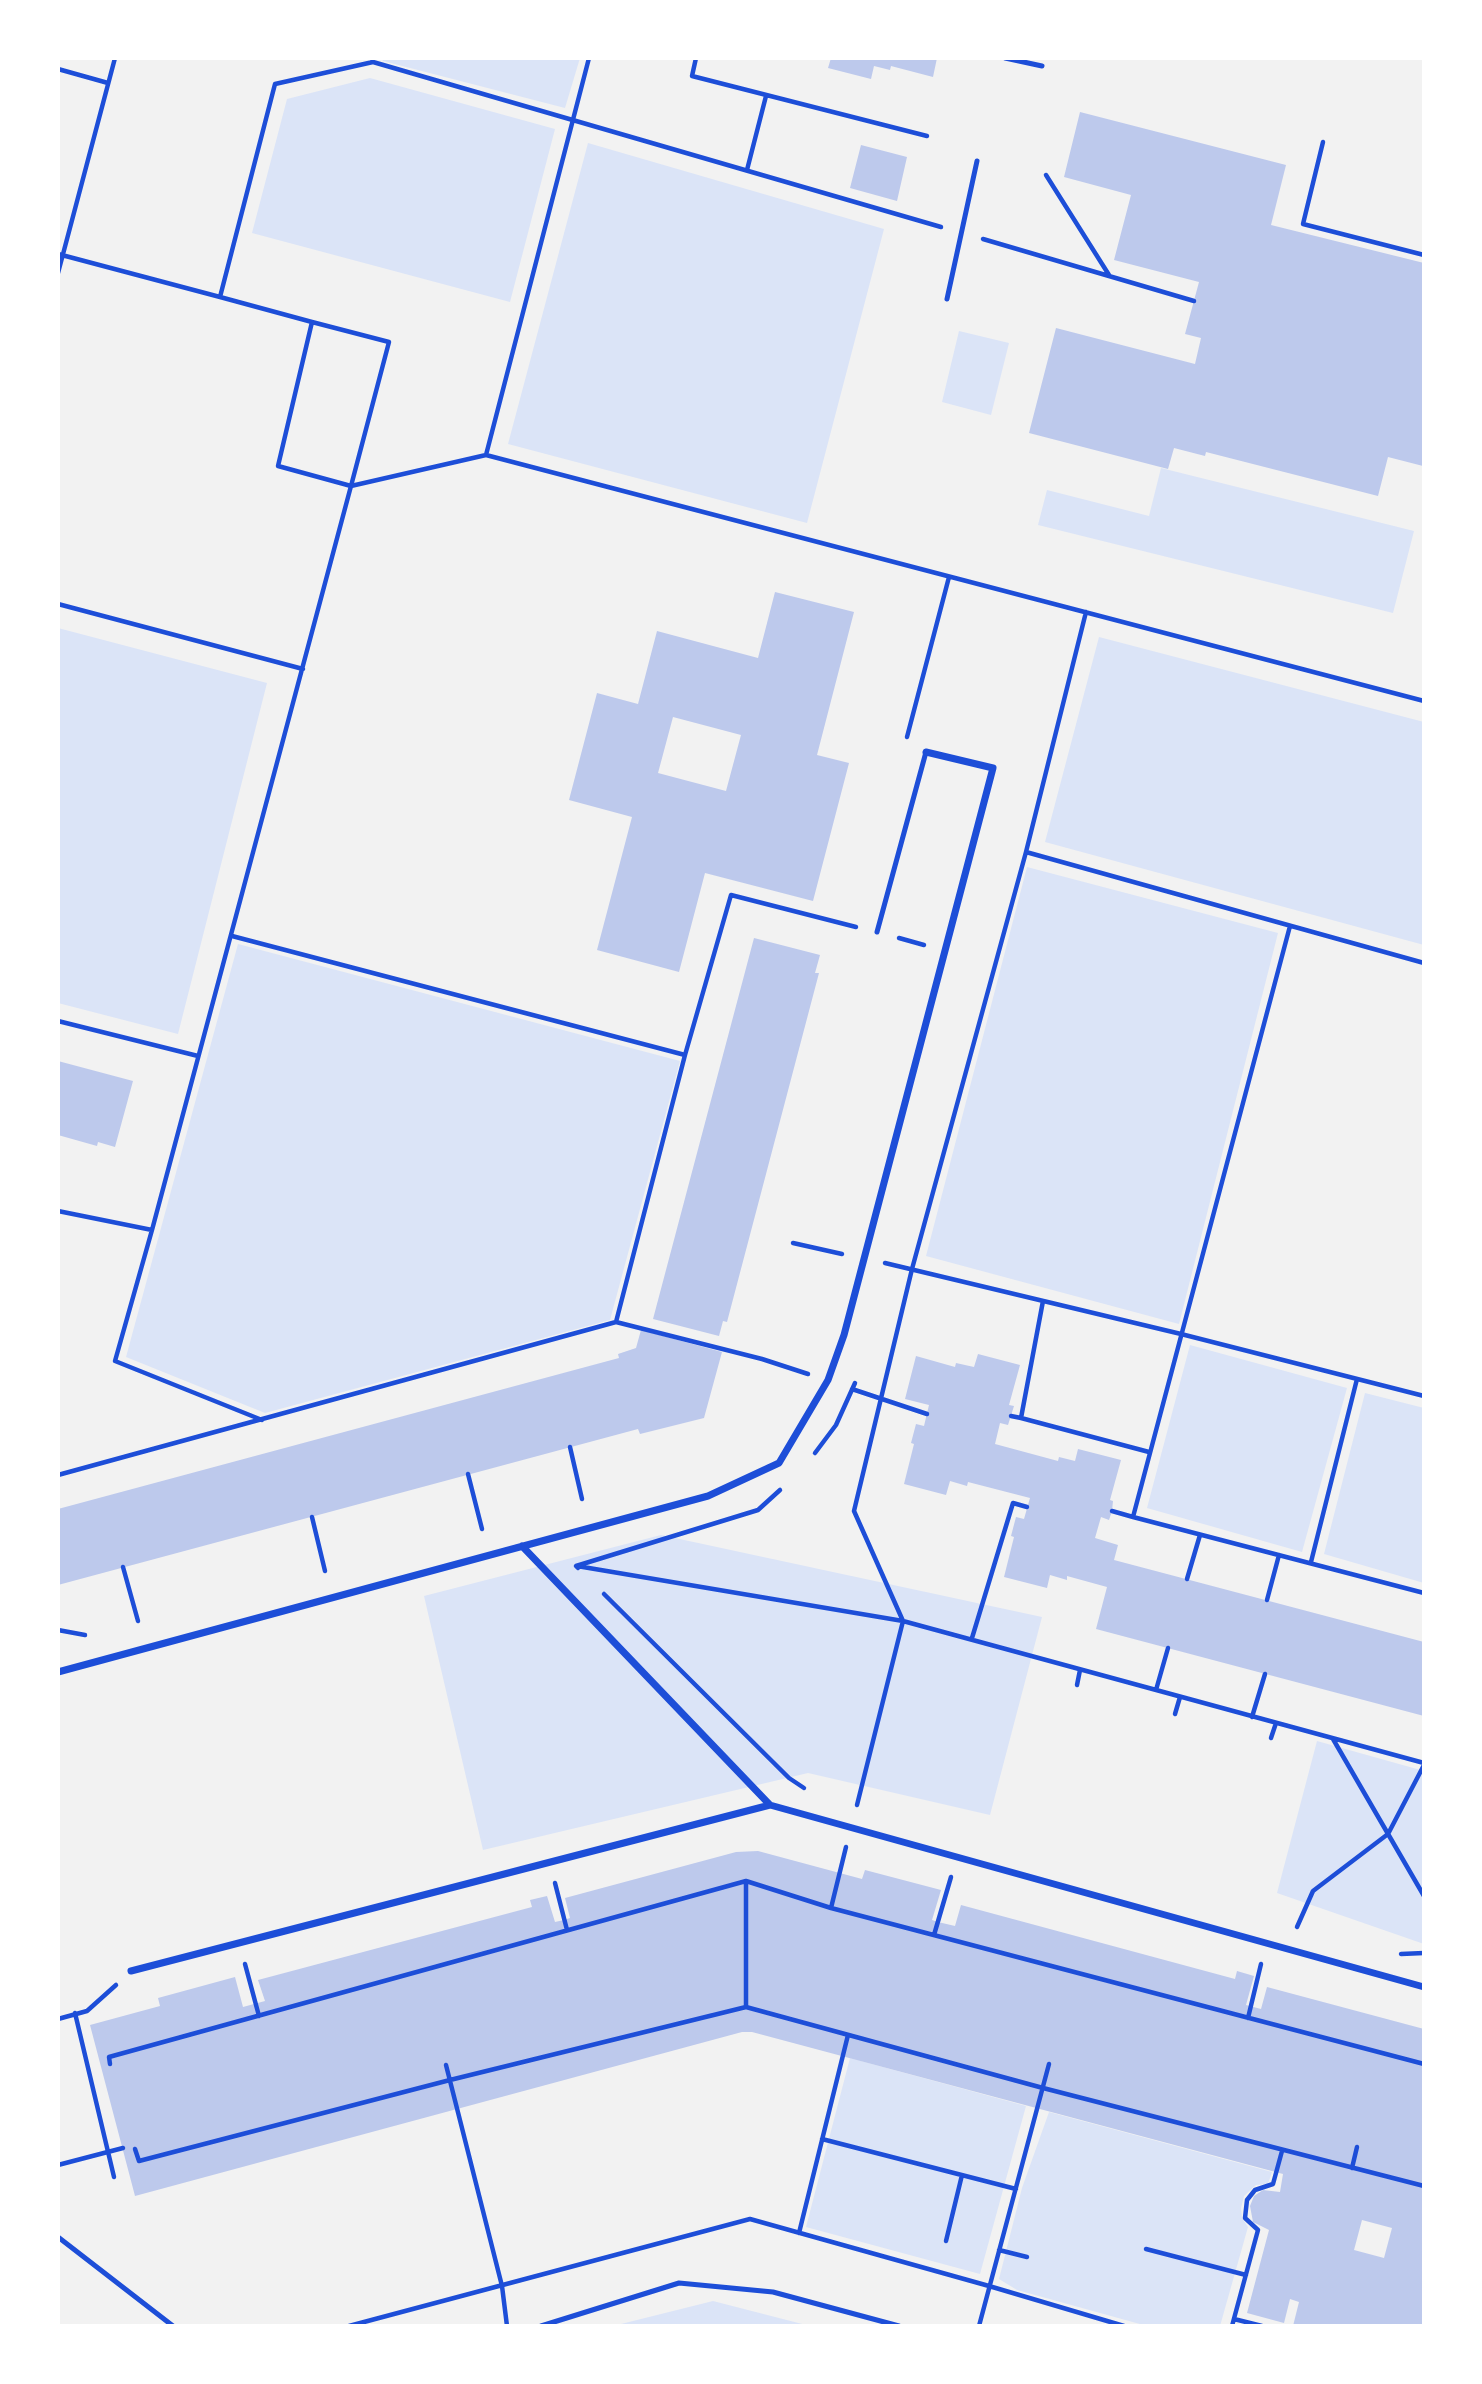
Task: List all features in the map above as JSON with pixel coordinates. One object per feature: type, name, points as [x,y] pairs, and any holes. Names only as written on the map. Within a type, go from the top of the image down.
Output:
[{"type":"street","points":[[58,1672],[708,1496],[779,1463],[828,1380],[844,1335],[993,768],[926,752]]},
{"type":"street","points":[[522,1546],[770,1805]]},
{"type":"street","points":[[131,1971],[770,1805],[1424,1987]]},
{"type":"lane","points":[[1005,58],[1042,65]]},
{"type":"lane","points":[[947,299],[977,161]]},
{"type":"lane","points":[[877,932],[926,752]]},
{"type":"lane","points":[[58,2237],[172,2325]]},
{"type":"lane","points":[[541,2326],[679,2283],[773,2292],[899,2326]]},
{"type":"path","points":[[58,273],[60,254],[115,58]]},
{"type":"path","points":[[486,455],[589,58]]},
{"type":"path","points":[[696,58],[692,76],[927,136]]},
{"type":"path","points":[[220,297],[275,85],[373,60],[1194,301]]},
{"type":"path","points":[[58,69],[108,83]]},
{"type":"path","points":[[747,170],[766,96]]},
{"type":"path","points":[[1322,142],[1303,224],[1424,255]]},
{"type":"path","points":[[1046,175],[1109,276]]},
{"type":"path","points":[[60,254],[389,342],[232,936],[115,1361],[263,1420]]},
{"type":"path","points":[[312,322],[278,466],[351,486],[486,455],[1424,701]]},
{"type":"path","points":[[926,752],[904,746],[949,577]]},
{"type":"path","points":[[58,604],[303,669]]},
{"type":"path","points":[[854,1816],[903,1621],[854,1511],[912,1269],[1026,852],[1086,612]]},
{"type":"path","points":[[1026,852],[1424,963]]},
{"type":"path","points":[[616,1322],[685,1055],[731,895],[945,950]]},
{"type":"path","points":[[1133,1517],[1290,926]]},
{"type":"path","points":[[232,936],[685,1055]]},
{"type":"path","points":[[58,1021],[198,1056]]},
{"type":"path","points":[[58,1211],[152,1230]]},
{"type":"path","points":[[912,1269],[1424,1396]]},
{"type":"path","points":[[1021,1418],[1043,1301]]},
{"type":"path","points":[[58,1475],[616,1322],[762,1359]]},
{"type":"path","points":[[1311,1562],[1357,1379]]},
{"type":"path","points":[[880,1398],[927,1414]]},
{"type":"path","points":[[1011,1416],[1149,1452]]},
{"type":"path","points":[[570,1447],[582,1499]]},
{"type":"path","points":[[468,1475],[482,1529]]},
{"type":"path","points":[[972,1638],[1013,1503],[1027,1507]]},
{"type":"path","points":[[1112,1511],[1424,1593]]},
{"type":"path","points":[[312,1517],[325,1571]]},
{"type":"path","points":[[1187,1579],[1200,1535]]},
{"type":"path","points":[[1267,1600],[1279,1555]]},
{"type":"path","points":[[566,1562],[576,1566],[903,1621],[1424,1764],[1388,1834],[1313,1891],[1297,1927]]},
{"type":"path","points":[[576,1566],[586,1576]]},
{"type":"path","points":[[123,1567],[138,1621]]},
{"type":"path","points":[[596,1585],[789,1778],[812,1794]]},
{"type":"path","points":[[58,1630],[85,1635]]},
{"type":"path","points":[[1156,1690],[1168,1648]]},
{"type":"path","points":[[1077,1685],[1080,1670]]},
{"type":"path","points":[[1252,1717],[1265,1674]]},
{"type":"path","points":[[1175,1714],[1180,1696]]},
{"type":"path","points":[[1271,1738],[1276,1723]]},
{"type":"path","points":[[1332,1738],[1424,1896]]},
{"type":"path","points":[[850,1808],[862,1812]]},
{"type":"path","points":[[831,1908],[847,1842]]},
{"type":"path","points":[[934,1935],[957,1856]]},
{"type":"path","points":[[549,1862],[567,1930]]},
{"type":"path","points":[[746,1881],[746,2007]]},
{"type":"path","points":[[110,2064],[109,2057],[746,1881],[831,1908],[1424,2064]]},
{"type":"path","points":[[1285,1924],[1310,1931]]},
{"type":"path","points":[[239,1943],[259,2016]]},
{"type":"path","points":[[1248,2018],[1267,1943]]},
{"type":"path","points":[[1398,1955],[1424,1953]]},
{"type":"path","points":[[418,1971],[421,1980]]},
{"type":"path","points":[[1072,1978],[1074,1971]]},
{"type":"path","points":[[135,2149],[139,2161],[746,2007],[1043,2088],[1424,2186]]},
{"type":"path","points":[[75,2014],[114,2177]]},
{"type":"path","points":[[799,2233],[848,2035]]},
{"type":"path","points":[[1381,2061],[1382,2052]]},
{"type":"path","points":[[979,2326],[1049,2064]]},
{"type":"path","points":[[446,2065],[502,2286],[507,2326]]},
{"type":"path","points":[[822,2139],[1016,2189]]},
{"type":"path","points":[[1352,2168],[1357,2147]]},
{"type":"path","points":[[58,2165],[122,2148]]},
{"type":"path","points":[[1232,2326],[1258,2230],[1245,2218],[1247,2200],[1255,2190],[1273,2184],[1282,2151]]},
{"type":"path","points":[[946,2241],[962,2175]]},
{"type":"path","points":[[1146,2249],[1246,2275]]},
{"type":"path","points":[[999,2250],[1027,2257]]},
{"type":"path","points":[[1234,2319],[1262,2326]]},
{"type":"shaded area","points":[[382,58],[580,58],[565,108],[383,61]]},
{"type":"shaded area","points":[[370,78],[555,129],[510,302],[252,233],[287,99]]},
{"type":"shaded area","points":[[588,143],[884,229],[807,523],[508,444]]},
{"type":"shaded area","points":[[959,331],[1009,343],[991,415],[942,402]]},
{"type":"shaded area","points":[[1161,468],[1414,531],[1393,613],[1038,525],[1047,490],[1149,516]]},
{"type":"shaded area","points":[[58,628],[267,683],[178,1034],[58,1003]]},
{"type":"shaded area","points":[[1099,637],[1424,722],[1424,945],[1045,842]]},
{"type":"shaded area","points":[[1027,867],[1278,933],[1179,1324],[926,1256]]},
{"type":"shaded area","points":[[238,944],[680,1061],[610,1320],[265,1413],[126,1357]]},
{"type":"shaded area","points":[[1190,1345],[1347,1388],[1302,1552],[1147,1508]]},
{"type":"shaded area","points":[[1365,1393],[1424,1408],[1424,1583],[1324,1554]]},
{"type":"shaded area","points":[[661,1535],[1042,1617],[990,1815],[808,1773],[483,1850],[424,1596]]},
{"type":"shaded area","points":[[1317,1741],[1424,1771],[1424,1944],[1277,1893]]},
{"type":"shaded area","points":[[850,2058],[1026,2106],[980,2274],[806,2227]]},
{"type":"shaded area","points":[[1049,2112],[1272,2172],[1268,2184],[1256,2185],[1244,2196],[1242,2218],[1248,2227],[1220,2326],[1147,2326],[1017,2290],[999,2279],[1022,2188]]},
{"type":"shaded area","points":[[713,2301],[810,2326],[613,2326]]},
{"type":"building","points":[[831,58],[937,58],[933,77],[891,66],[890,70],[874,66],[871,79],[828,68]]},
{"type":"building","points":[[1080,112],[1286,165],[1271,225],[1424,263],[1423,466],[1388,457],[1378,496],[1206,452],[1205,456],[1174,448],[1168,469],[1029,433],[1056,328],[1195,364],[1201,338],[1185,334],[1199,282],[1114,260],[1131,195],[1064,177]]},
{"type":"building","points":[[861,145],[907,157],[897,201],[850,188]]},
{"type":"building","points":[[775,592],[854,612],[817,755],[849,763],[813,901],[705,873],[679,972],[597,950],[632,817],[569,800],[597,693],[638,704],[657,631],[758,658]],"holes":[[[673,717],[741,735],[726,791],[658,773]]]},
{"type":"building","points":[[754,938],[820,955],[815,973],[819,973],[727,1322],[723,1321],[719,1336],[653,1319]]},
{"type":"building","points":[[58,1061],[133,1081],[115,1147],[98,1142],[97,1146],[58,1135]]},
{"type":"building","points":[[641,1330],[722,1352],[704,1418],[640,1434],[638,1429],[58,1585],[58,1509],[619,1358],[618,1354],[636,1348]]},
{"type":"building","points":[[978,1354],[1020,1365],[1009,1405],[1014,1406],[1008,1425],[1000,1423],[995,1444],[1058,1461],[1059,1457],[1075,1461],[1078,1449],[1121,1460],[1110,1500],[1113,1501],[1109,1520],[1101,1517],[1095,1538],[1118,1545],[1114,1560],[1424,1642],[1424,1716],[1096,1629],[1107,1587],[1067,1576],[1067,1580],[1050,1575],[1047,1588],[1004,1577],[1016,1517],[1024,1519],[1030,1498],[968,1482],[967,1486],[950,1481],[946,1495],[904,1484],[916,1424],[924,1426],[929,1405],[905,1399],[916,1356],[955,1367],[956,1363],[974,1367]]},
{"type":"building","points":[[758,1851],[862,1879],[865,1870],[941,1890],[932,1920],[938,1922],[955,1926],[961,1905],[1235,1979],[1237,1971],[1254,1976],[1246,2005],[1261,2009],[1267,1987],[1424,2029],[1424,2326],[1293,2326],[1299,2302],[1290,2299],[1284,2323],[1247,2313],[1269,2230],[1253,2222],[1250,2206],[1254,2196],[1263,2190],[1280,2192],[1283,2174],[752,2032],[742,2032],[135,2196],[90,2025],[160,2006],[158,1998],[235,1977],[243,2007],[265,2001],[258,1980],[532,1907],[530,1900],[547,1896],[555,1922],[564,1920],[570,1918],[565,1898],[736,1852]],"holes":[[[1362,2220],[1392,2228],[1384,2258],[1354,2250]]]}]
